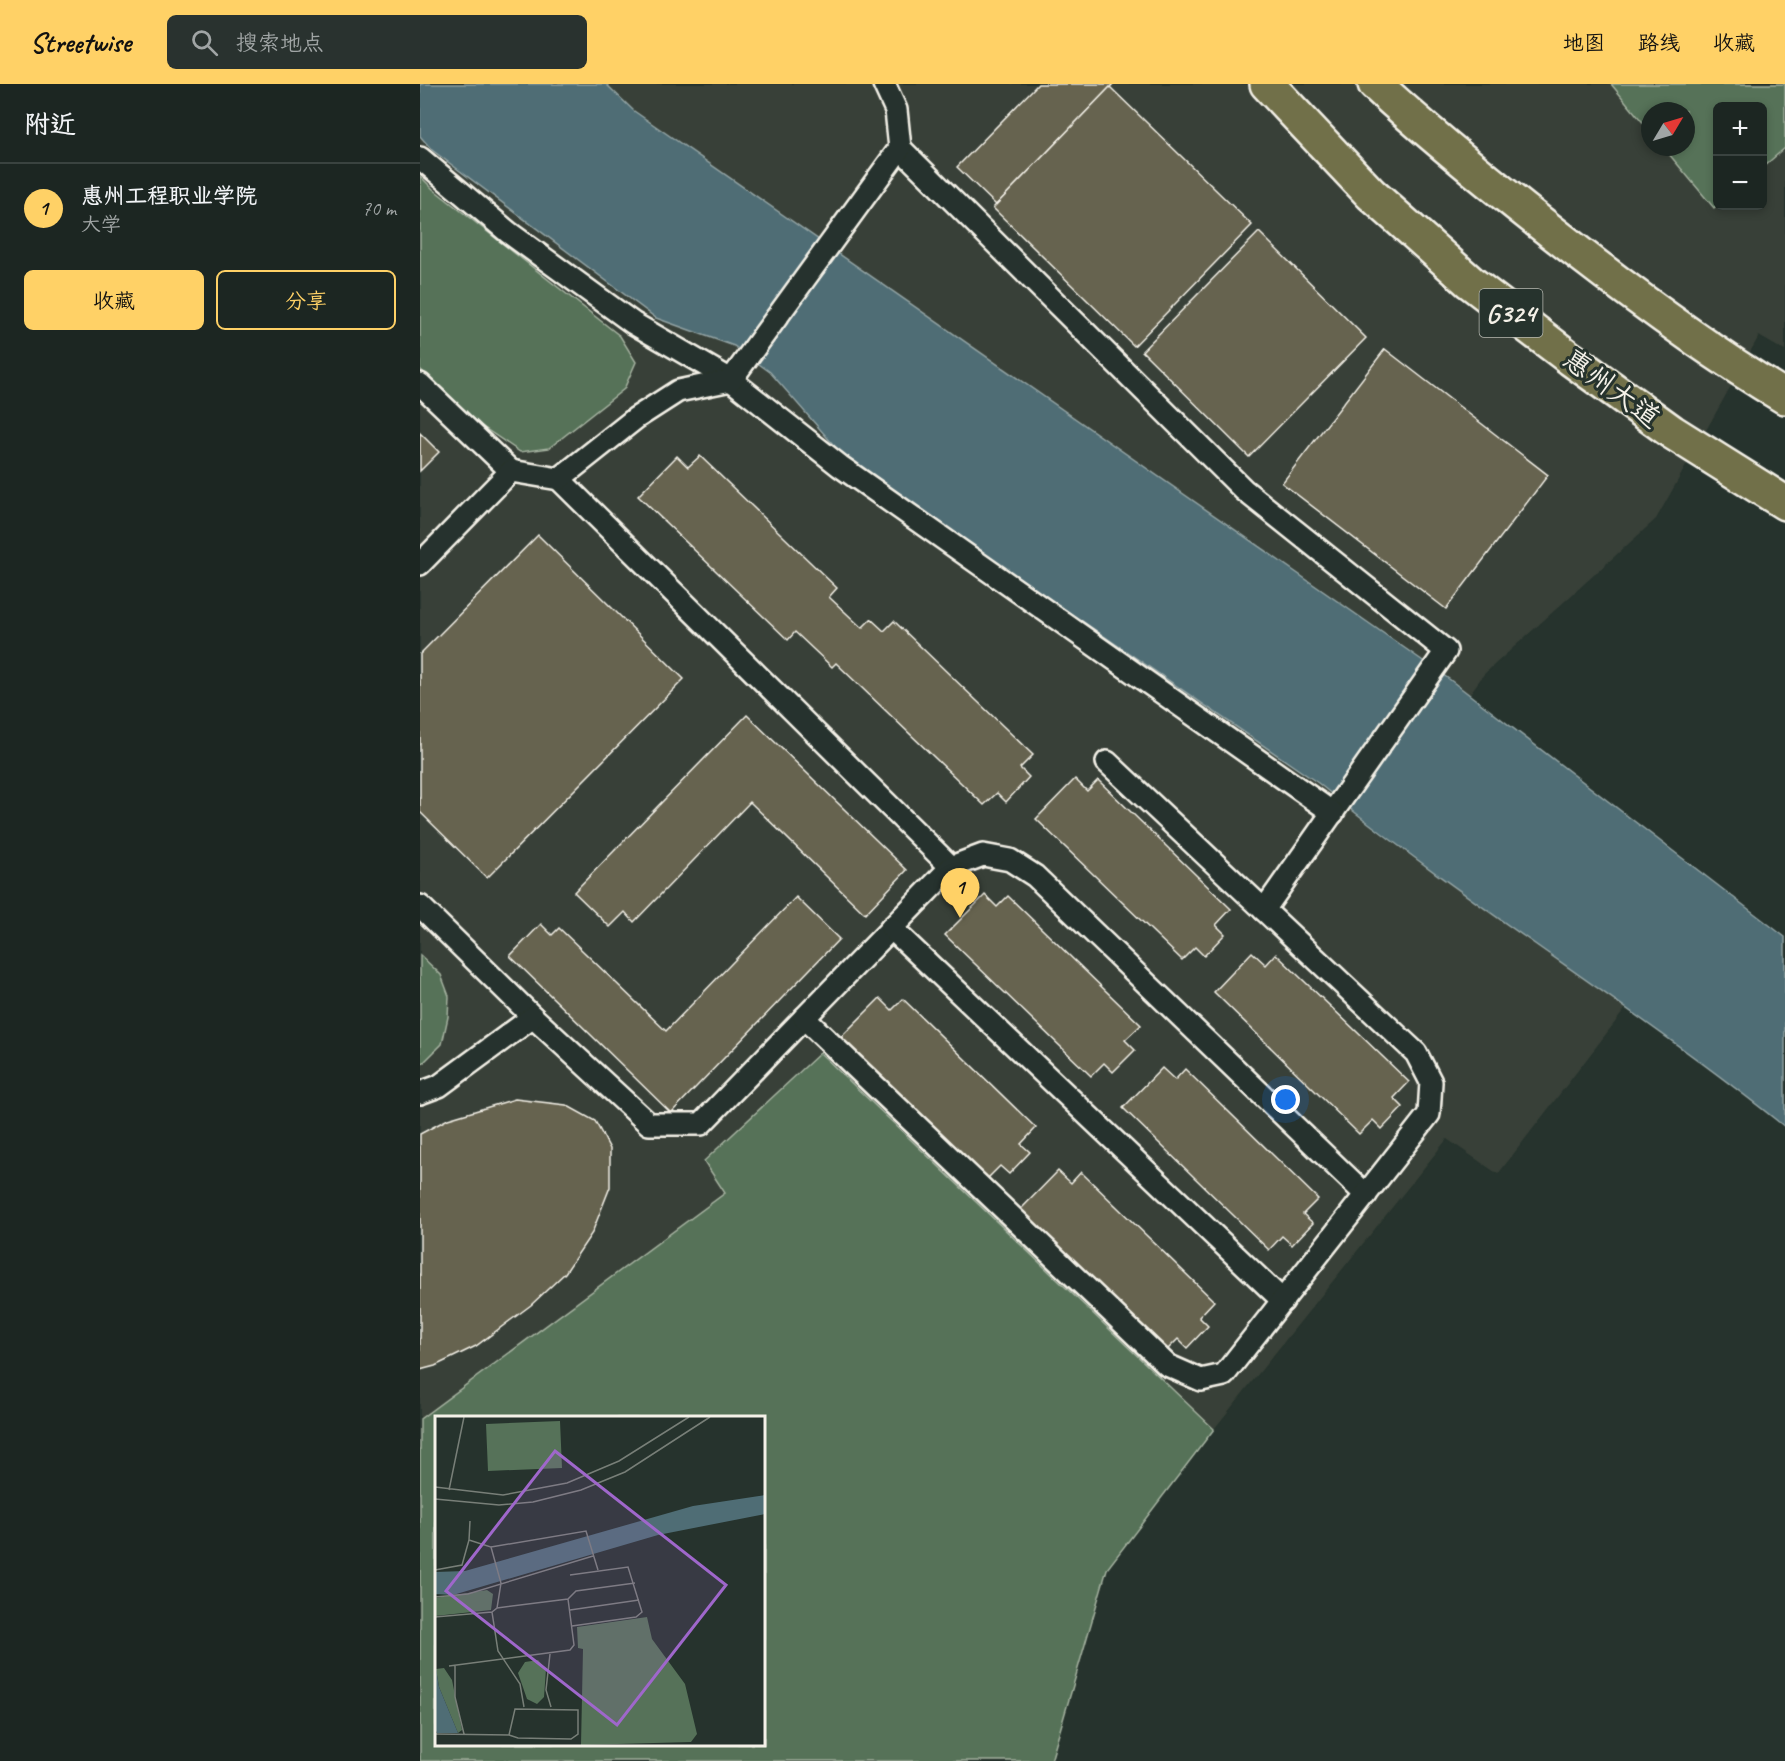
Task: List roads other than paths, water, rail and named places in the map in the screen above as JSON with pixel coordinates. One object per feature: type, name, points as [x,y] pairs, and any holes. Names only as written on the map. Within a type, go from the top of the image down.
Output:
[{"type":"highway","name":"惠州大道","points":[[1267,84],[1371,194],[1470,282],[1672,432],[1785,503]]},
{"type":"highway","points":[[1375,84],[1426,132],[1653,310],[1785,397]]},
{"type":"lane","points":[[884,84],[896,110],[900,148],[1244,489],[1446,651],[1264,910]]},
{"type":"lane","points":[[559,479],[636,418],[678,391],[731,380],[900,148]]},
{"type":"lane","points":[[420,158],[508,232],[633,323],[731,380],[840,466],[1333,813]]},
{"type":"lane","points":[[420,384],[511,471],[559,479],[951,867]]},
{"type":"lane","points":[[420,564],[511,471]]},
{"type":"lane","points":[[804,1018],[1167,1365],[1201,1380],[1224,1375],[1429,1114],[1431,1082],[1416,1053],[1107,762]]},
{"type":"lane","points":[[420,906],[532,1017],[649,1124],[701,1124],[951,867],[983,855],[1010,860],[1035,876],[1366,1195]]},
{"type":"lane","points":[[891,928],[1283,1301]]},
{"type":"lane","points":[[420,1093],[439,1086],[532,1017]]},
{"type":"water","points":[[420,84],[606,84],[634,111],[1449,679],[1785,937],[1785,1127],[1669,1039],[1433,871],[1318,783],[846,459],[770,372],[734,346],[656,318],[432,150],[420,136]]},
{"type":"place","name":"惠州工程职业学院","points":[[960,918]]}]
